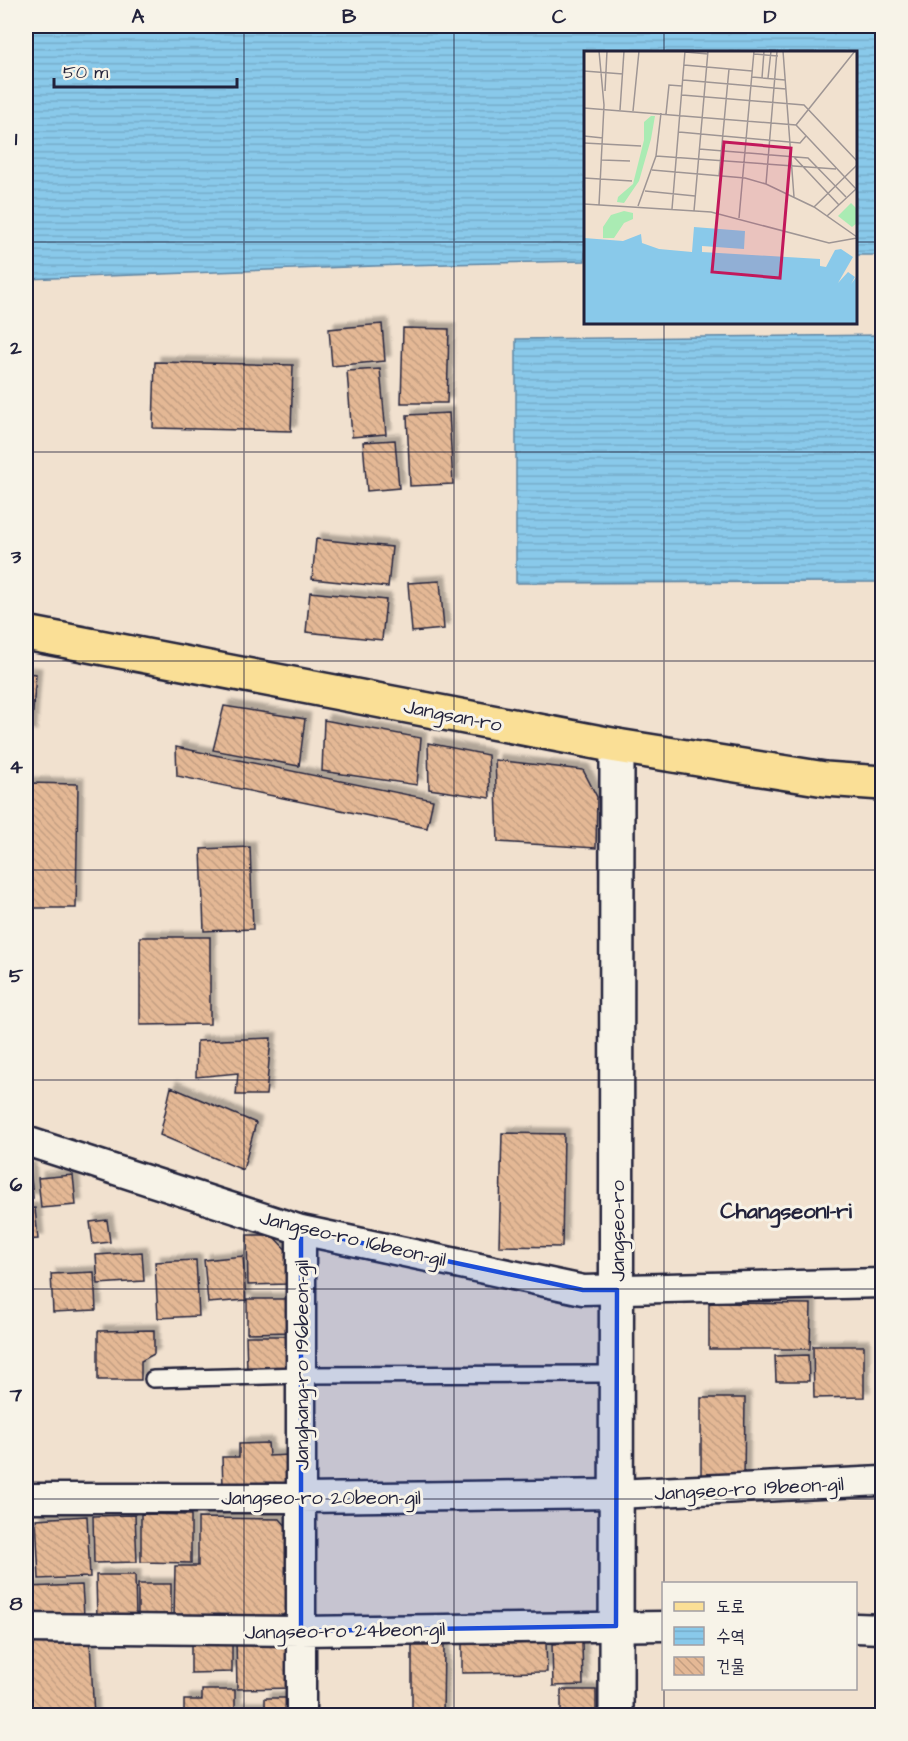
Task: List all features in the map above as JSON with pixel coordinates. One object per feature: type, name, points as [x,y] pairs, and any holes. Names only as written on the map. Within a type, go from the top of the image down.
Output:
[{"type":"main road","name":"Jangsan-ro","points":[[26,633],[617,746],[825,779],[882,783]]},
{"type":"main road","name":"Jangseo-ro","points":[[616,1716],[617,746]]},
{"type":"street","name":"Jangseo-ro 16beon-gil","points":[[26,1141],[301,1230],[584,1290],[882,1283]]},
{"type":"street","name":"Janghang-ro 196beon-gil","points":[[301,1230],[301,1716]]},
{"type":"street","name":"Jangseo-ro 19beon-gil","points":[[615,1494],[882,1481]]},
{"type":"street","name":"Jangseo-ro 20beon-gil","points":[[26,1498],[302,1498],[615,1494]]},
{"type":"street","name":"Jangseo-ro 24beon-gil","points":[[26,1628],[301,1631],[662,1626]]},
{"type":"street","points":[[857,1628],[882,1629]]},
{"type":"lane","points":[[153,1379],[301,1375],[616,1374]]},
{"type":"highlighted area","points":[[301,1230],[583,1290],[617,1290],[616,1626],[301,1631]]},
{"type":"water","points":[[26,26],[882,26],[882,255],[857,255],[857,51],[584,51],[584,261],[402,265],[26,279]]},
{"type":"water","points":[[882,335],[882,582],[516,583],[516,339]]},
{"type":"building","points":[[382,324],[385,361],[332,366],[329,329]]},
{"type":"building","points":[[403,328],[449,329],[447,403],[401,403]]},
{"type":"building","points":[[155,362],[293,365],[291,431],[153,428]]},
{"type":"building","points":[[380,369],[386,434],[352,437],[347,371]]},
{"type":"building","points":[[449,413],[453,484],[410,486],[407,415]]},
{"type":"building","points":[[395,440],[399,488],[367,491],[363,442]]},
{"type":"building","points":[[316,539],[392,547],[388,587],[312,579]]},
{"type":"building","points":[[440,581],[444,629],[412,632],[408,583]]},
{"type":"building","points":[[310,592],[386,600],[382,640],[306,632]]},
{"type":"building","points":[[26,673],[36,674],[31,735],[26,734]]},
{"type":"building","points":[[224,706],[305,719],[299,766],[213,750]]},
{"type":"building","points":[[324,720],[421,738],[417,785],[322,771]]},
{"type":"building","points":[[428,743],[488,755],[490,798],[429,789]]},
{"type":"building","points":[[176,747],[433,800],[427,828],[177,776]]},
{"type":"building","points":[[495,760],[583,770],[597,797],[596,848],[498,842]]},
{"type":"building","points":[[26,783],[78,784],[76,908],[26,908]]},
{"type":"building","points":[[250,847],[253,929],[204,931],[201,849]]},
{"type":"building","points":[[140,937],[210,937],[210,1024],[140,1025]]},
{"type":"building","points":[[271,1038],[266,1095],[236,1095],[238,1073],[196,1077],[197,1041]]},
{"type":"building","points":[[171,1087],[256,1123],[243,1170],[160,1135]]},
{"type":"building","points":[[502,1133],[564,1134],[562,1247],[499,1246]]},
{"type":"building","points":[[30,1168],[33,1198],[26,1199],[26,1169]]},
{"type":"building","points":[[73,1175],[76,1205],[41,1208],[38,1178]]},
{"type":"building","points":[[35,1208],[38,1239],[26,1240],[26,1209]]},
{"type":"building","points":[[107,1220],[110,1242],[93,1244],[90,1222]]},
{"type":"building","points":[[247,1235],[272,1235],[289,1253],[289,1284],[248,1285]]},
{"type":"building","points":[[142,1252],[144,1281],[98,1284],[96,1255]]},
{"type":"building","points":[[243,1256],[246,1300],[208,1303],[204,1260]]},
{"type":"building","points":[[196,1260],[199,1316],[158,1318],[155,1262]]},
{"type":"building","points":[[94,1272],[96,1310],[53,1312],[51,1274]]},
{"type":"building","points":[[247,1299],[290,1299],[291,1332],[247,1333]]},
{"type":"building","points":[[709,1303],[811,1304],[810,1349],[709,1349]]},
{"type":"building","points":[[154,1330],[154,1354],[141,1361],[141,1380],[98,1380],[98,1331]]},
{"type":"building","points":[[246,1336],[290,1336],[290,1370],[247,1370]]},
{"type":"building","points":[[813,1346],[864,1346],[864,1397],[814,1398]]},
{"type":"building","points":[[808,1355],[809,1381],[776,1381],[775,1356]]},
{"type":"building","points":[[701,1398],[745,1398],[744,1480],[701,1480]]},
{"type":"building","points":[[268,1443],[269,1456],[289,1455],[290,1484],[223,1486],[222,1457],[239,1457],[239,1444]]},
{"type":"building","points":[[141,1514],[191,1515],[191,1563],[141,1562]]},
{"type":"building","points":[[135,1515],[137,1562],[94,1563],[93,1516]]},
{"type":"building","points":[[87,1516],[90,1577],[39,1579],[36,1519]]},
{"type":"building","points":[[198,1518],[280,1519],[294,1535],[290,1608],[275,1623],[174,1622],[175,1566],[198,1566]]},
{"type":"building","points":[[96,1575],[135,1575],[136,1619],[97,1619]]},
{"type":"building","points":[[138,1584],[171,1584],[171,1620],[138,1620]]},
{"type":"building","points":[[82,1585],[84,1615],[26,1617],[26,1587]]},
{"type":"building","points":[[191,1638],[232,1638],[232,1672],[191,1673]]},
{"type":"building","points":[[281,1638],[295,1652],[295,1688],[237,1689],[236,1639]]},
{"type":"building","points":[[26,1642],[90,1643],[94,1716],[26,1716]]},
{"type":"building","points":[[546,1643],[547,1672],[462,1673],[462,1644]]},
{"type":"building","points":[[582,1643],[583,1685],[553,1686],[552,1644]]},
{"type":"building","points":[[412,1646],[444,1646],[443,1716],[412,1716]]},
{"type":"building","points":[[202,1690],[235,1690],[235,1716],[184,1716],[184,1700],[202,1700]]},
{"type":"building","points":[[561,1690],[596,1690],[596,1716],[561,1716]]},
{"type":"building","points":[[265,1698],[292,1698],[292,1716],[237,1716],[237,1708],[265,1708]]},
{"type":"district","name":"Changseon1-ri","points":[[786,1210]]}]
